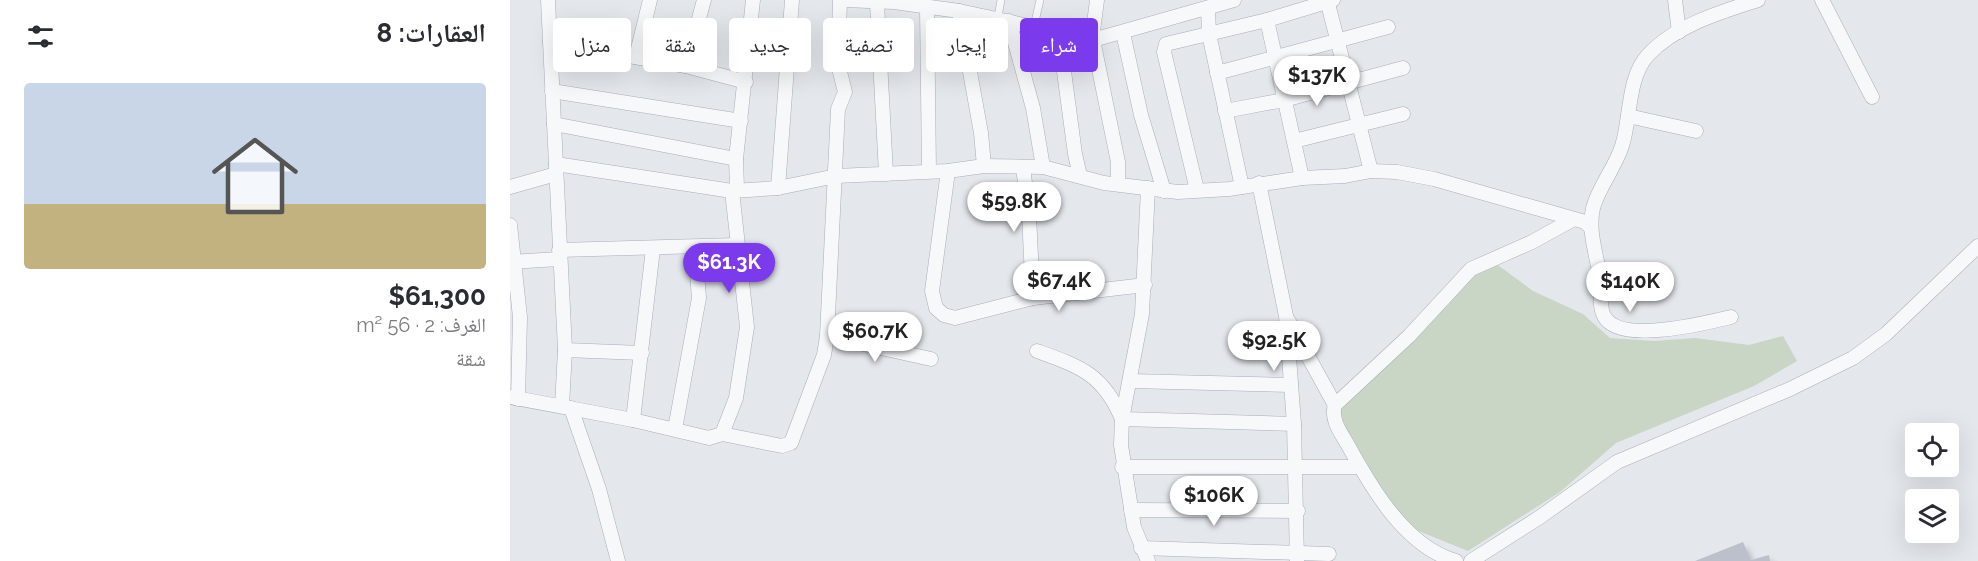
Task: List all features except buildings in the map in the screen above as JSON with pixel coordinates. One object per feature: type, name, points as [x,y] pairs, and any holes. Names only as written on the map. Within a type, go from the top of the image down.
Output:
[{"type":"street","points":[[548,0],[567,407],[599,489],[618,561]]},
{"type":"street","points":[[636,57],[650,0]]},
{"type":"street","points":[[699,18],[704,0]]},
{"type":"street","points":[[722,434],[736,398],[747,327],[737,245],[735,190],[736,159],[753,0]]},
{"type":"street","points":[[778,188],[792,0]]},
{"type":"street","points":[[510,225],[520,317],[514,398],[633,420],[709,438],[722,434],[782,446],[791,443],[824,355],[827,336],[838,109],[845,92],[838,64],[847,0],[877,3],[894,1],[998,18]]},
{"type":"street","points":[[1095,18],[1097,0]]},
{"type":"street","points":[[1098,38],[1123,33],[1206,6],[1234,0]]},
{"type":"street","points":[[1197,190],[1164,48],[1166,44],[1267,20],[1329,0],[1347,82],[1371,171]]},
{"type":"street","points":[[1675,0],[1679,32]]},
{"type":"street","points":[[1731,317],[1675,330],[1624,328],[1611,324],[1602,309],[1600,279],[1590,227],[1596,199],[1622,145],[1642,64],[1649,54],[1679,32],[1718,13],[1758,0]]},
{"type":"street","points":[[1822,0],[1872,97]]},
{"type":"street","points":[[877,3],[886,174]]},
{"type":"street","points":[[1206,6],[1209,34],[1242,187]]},
{"type":"street","points":[[927,8],[929,171]]},
{"type":"street","points":[[959,11],[984,166]]},
{"type":"street","points":[[1267,20],[1302,178]]},
{"type":"street","points":[[1217,73],[1388,27]]},
{"type":"street","points":[[1123,33],[1141,115],[1164,191]]},
{"type":"street","points":[[1008,34],[1033,108],[1043,167]]},
{"type":"street","points":[[550,42],[643,58]]},
{"type":"street","points":[[1098,63],[1119,162],[1118,184]]},
{"type":"street","points":[[1225,111],[1284,100],[1403,68]]},
{"type":"street","points":[[708,72],[746,82]]},
{"type":"street","points":[[1064,72],[1080,176]]},
{"type":"street","points":[[552,91],[741,121]]},
{"type":"street","points":[[1293,141],[1403,114]]},
{"type":"street","points":[[1628,116],[1696,131]]},
{"type":"street","points":[[554,124],[736,159]]},
{"type":"street","points":[[510,187],[556,169],[735,190],[778,188],[836,176],[948,171],[984,166],[1043,167],[1104,183],[1164,191],[1242,187],[1302,178],[1345,176],[1371,171],[1397,171],[1434,179],[1572,220],[1586,222],[1590,227]]},
{"type":"street","points":[[1023,167],[1029,215],[1033,298]]},
{"type":"street","points":[[948,171],[933,281],[936,308],[944,315],[955,318],[1033,298],[1145,285]]},
{"type":"street","points":[[1259,183],[1286,316],[1296,467],[1297,558]]},
{"type":"street","points":[[1148,188],[1145,285],[1139,337],[1122,419],[1122,467],[1141,548],[1148,561]]},
{"type":"street","points":[[1335,405],[1409,336],[1471,269],[1532,242],[1572,220]]},
{"type":"street","points":[[513,262],[559,255],[737,245]]},
{"type":"street","points":[[1471,561],[1540,517],[1617,462],[1790,389],[1853,358],[1886,334],[1978,246]]},
{"type":"street","points":[[675,429],[699,298],[695,247]]},
{"type":"street","points":[[633,420],[653,249]]},
{"type":"street","points":[[1286,316],[1335,405],[1334,421],[1378,499],[1408,531],[1445,558],[1456,561]]},
{"type":"street","points":[[827,336],[931,359]]},
{"type":"street","points":[[565,350],[642,353]]},
{"type":"street","points":[[1037,351],[1073,365],[1096,379],[1109,392],[1122,419]]},
{"type":"street","points":[[1130,381],[1291,385]]},
{"type":"street","points":[[1122,419],[1294,424]]},
{"type":"street","points":[[1122,467],[1360,467]]},
{"type":"street","points":[[1131,510],[1298,511]]},
{"type":"street","points":[[1141,548],[1297,558],[1329,554]]},
{"type":"lane","points":[[1001,0],[1003,18]]},
{"type":"lane","points":[[1036,18],[1040,0]]},
{"type":"green space","points":[[1491,260],[1533,291],[1583,314],[1610,338],[1654,341],[1695,338],[1749,345],[1783,336],[1797,361],[1754,386],[1616,443],[1560,492],[1468,551],[1416,530],[1387,506],[1335,411],[1341,394],[1469,265]]}]
